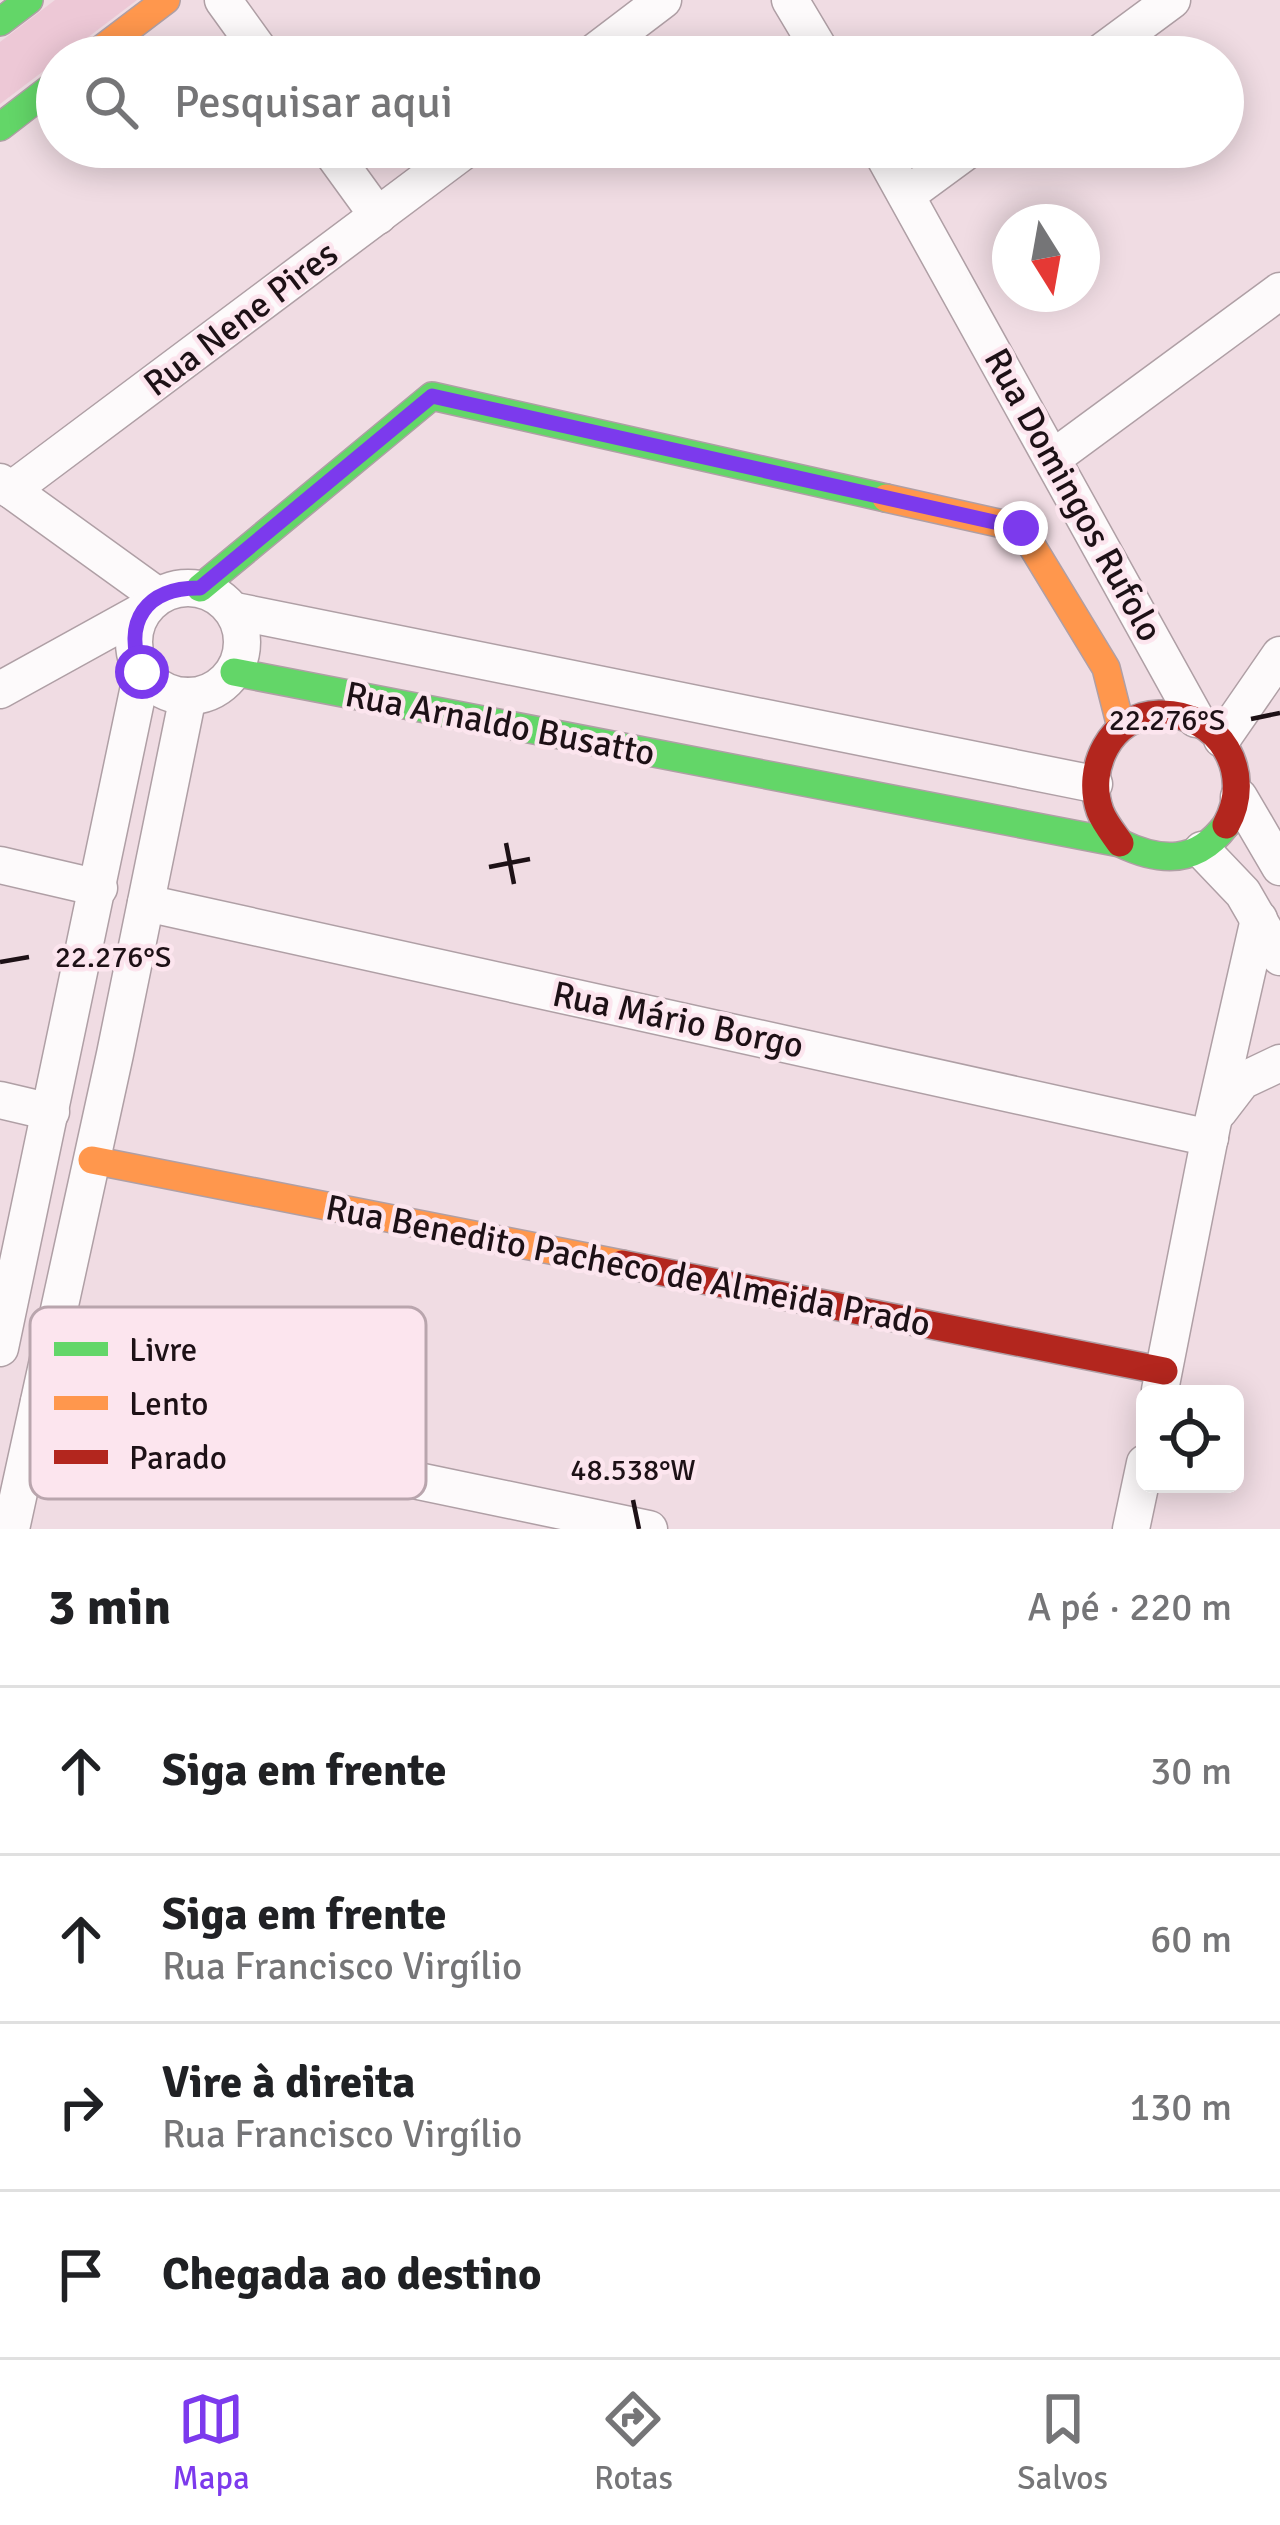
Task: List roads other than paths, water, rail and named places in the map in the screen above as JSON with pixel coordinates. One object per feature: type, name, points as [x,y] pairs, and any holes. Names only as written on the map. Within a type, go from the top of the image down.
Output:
[{"type":"street","points":[[0,22],[28,0]]},
{"type":"street","points":[[119,36],[166,0]]},
{"type":"street","points":[[223,0],[249,36]]},
{"type":"street","points":[[616,36],[663,0]]},
{"type":"street","points":[[790,0],[811,36]]},
{"type":"street","points":[[1123,36],[1172,0]]},
{"type":"street","points":[[0,127],[36,99]]},
{"type":"street","points":[[343,168],[378,216]]},
{"type":"street","name":"Rua Nene Pires","points":[[6,486],[442,168]]},
{"type":"street","name":"Rua Domingos Rufolo","points":[[892,168],[1209,729]]},
{"type":"street","points":[[908,194],[943,168]]},
{"type":"street","points":[[1053,458],[1280,291]]},
{"type":"street","points":[[200,588],[432,396],[1021,528],[1106,668],[1121,728]]},
{"type":"street","points":[[6,486],[150,603]]},
{"type":"street","points":[[0,690],[150,603],[178,587],[200,588],[219,596],[235,611],[242,631],[242,653],[234,672],[218,688],[188,696],[158,687],[142,672],[134,652],[134,631],[150,603]]},
{"type":"street","name":"Rua Arnaldo Busatto","points":[[235,611],[1094,784]]},
{"type":"street","points":[[1209,729],[1280,655]]},
{"type":"street","points":[[2,1330],[142,672]]},
{"type":"street","name":"Rua Arnaldo Busatto","points":[[234,672],[1120,843]]},
{"type":"street","points":[[60,1307],[188,696]]},
{"type":"street","points":[[1172,713],[1209,729],[1238,767],[1239,796],[1230,821],[1202,850],[1184,856],[1153,858],[1120,843],[1104,825],[1093,793],[1096,765],[1107,742],[1121,728],[1158,714],[1172,713]]},
{"type":"street","points":[[1239,796],[1280,867]]},
{"type":"street","points":[[1202,850],[1243,892],[1280,957]]},
{"type":"street","points":[[0,865],[99,888]]},
{"type":"street","name":"Rua Mário Borgo","points":[[146,903],[1211,1132]]},
{"type":"street","points":[[1162,1383],[1258,919]]},
{"type":"street","points":[[1211,1132],[1223,1101],[1242,1081],[1280,1063]]},
{"type":"street","points":[[0,1100],[51,1112]]},
{"type":"street","name":"Rua Benedito Pacheco de Almeida Prado","points":[[92,1160],[1162,1383]]},
{"type":"street","points":[[11,1529],[30,1443]]},
{"type":"street","points":[[426,1482],[650,1529]]},
{"type":"street","points":[[1131,1529],[1139,1493]]}]
